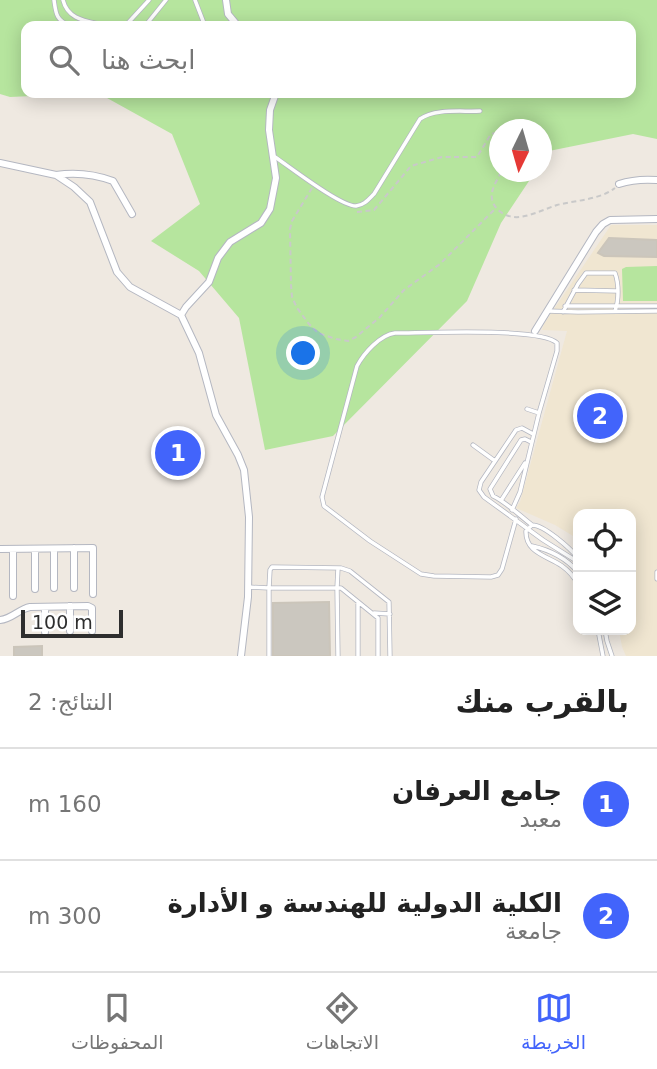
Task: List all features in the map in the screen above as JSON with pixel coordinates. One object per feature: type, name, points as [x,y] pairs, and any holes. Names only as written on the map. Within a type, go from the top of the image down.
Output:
[{"type":"street","points":[[226,0],[228,14],[234,21]]},
{"type":"street","points":[[181,315],[209,282],[218,258],[229,242],[261,223],[270,209],[276,178],[269,130],[270,110],[274,98]]},
{"type":"street","points":[[0,163],[56,175],[89,174],[113,181],[131,214]]},
{"type":"street","points":[[56,175],[90,202],[117,272],[130,287],[181,315],[200,353],[216,415],[244,470],[249,517],[248,597],[240,656]]},
{"type":"street","points":[[619,184],[657,180]]},
{"type":"street","points":[[534,333],[603,224],[610,220],[657,219]]},
{"type":"street","points":[[54,548],[54,588]]},
{"type":"street","points":[[74,548],[74,588]]},
{"type":"street","points":[[0,549],[93,548],[93,594]]},
{"type":"street","points":[[13,549],[13,596]]},
{"type":"street","points":[[35,549],[35,589]]},
{"type":"street","points":[[0,620],[11,617],[24,608],[88,606],[92,608],[92,631]]},
{"type":"street","points":[[45,607],[45,632]]},
{"type":"street","points":[[69,607],[70,631]]},
{"type":"lane","points":[[54,0],[56,17],[60,21]]},
{"type":"lane","points":[[63,0],[65,10],[72,16],[90,21]]},
{"type":"lane","points":[[130,21],[149,0]]},
{"type":"lane","points":[[149,21],[166,0]]},
{"type":"lane","points":[[195,0],[203,21]]},
{"type":"lane","points":[[273,155],[348,205],[357,206],[374,194],[420,119],[426,114],[480,111]]},
{"type":"lane","points":[[562,312],[586,273],[615,273],[618,281],[616,308]]},
{"type":"lane","points":[[574,290],[617,290]]},
{"type":"lane","points":[[565,306],[657,309]]},
{"type":"lane","points":[[548,311],[616,308]]},
{"type":"lane","points":[[512,510],[520,492],[557,347],[554,340],[534,333],[395,333],[383,337],[357,366],[321,500],[324,506],[416,572],[428,576],[495,577],[502,569],[516,519]]},
{"type":"lane","points":[[527,409],[539,413]]},
{"type":"lane","points":[[502,499],[481,494],[479,486],[516,430],[522,428],[533,434]]},
{"type":"lane","points":[[531,442],[525,439],[519,442],[491,486],[491,498],[516,519],[530,526],[538,525],[573,555]]},
{"type":"lane","points":[[473,445],[495,461]]},
{"type":"lane","points":[[502,499],[527,460]]},
{"type":"lane","points":[[502,499],[504,504],[543,540],[573,557]]},
{"type":"lane","points":[[530,526],[525,536],[530,546],[565,568],[573,578]]},
{"type":"lane","points":[[530,546],[555,554],[573,567]]},
{"type":"lane","points":[[269,656],[269,588],[272,567],[338,568],[350,571],[388,600],[390,656]]},
{"type":"lane","points":[[338,568],[338,656]]},
{"type":"lane","points":[[657,572],[657,579]]},
{"type":"lane","points":[[248,587],[341,588],[378,618],[378,656]]},
{"type":"lane","points":[[358,601],[358,656]]},
{"type":"lane","points":[[372,612],[390,614]]},
{"type":"lane","points":[[599,635],[604,656]]},
{"type":"lane","points":[[606,635],[612,656]]},
{"type":"path","points":[[348,205],[358,212],[374,210],[411,166],[442,157],[477,157],[489,137]]},
{"type":"path","points":[[497,182],[492,194],[496,208],[504,215],[514,218],[605,195],[619,184]]},
{"type":"path","points":[[315,184],[292,220],[290,229],[292,297],[303,316],[318,333],[348,341],[380,317],[404,290],[440,264],[496,208]]},
{"type":"shaded area","points":[[611,225],[657,225],[657,656],[626,656],[620,635],[636,635],[636,509],[573,509],[573,536],[516,508],[520,502],[567,331],[542,330]]},
{"type":"green space","points":[[0,0],[657,0],[657,139],[633,134],[552,150],[552,119],[489,119],[489,182],[528,182],[501,223],[467,301],[333,436],[265,450],[239,318],[199,271],[151,241],[200,204],[172,134],[107,98],[636,98],[636,21],[21,21],[21,96],[0,94]]},
{"type":"green space","points":[[657,266],[657,301],[623,301],[622,269]]},
{"type":"building","points":[[609,238],[657,240],[657,257],[604,256],[598,253]]},
{"type":"building","points":[[329,602],[330,656],[273,656],[273,603]]},
{"type":"building","points":[[42,646],[42,656],[14,656],[14,647]]},
{"type":"place","name":"الكلية الدولية للهندسة و الأدارة","points":[[600,416]]},
{"type":"place","name":"جامع العرفان","points":[[178,453]]}]
